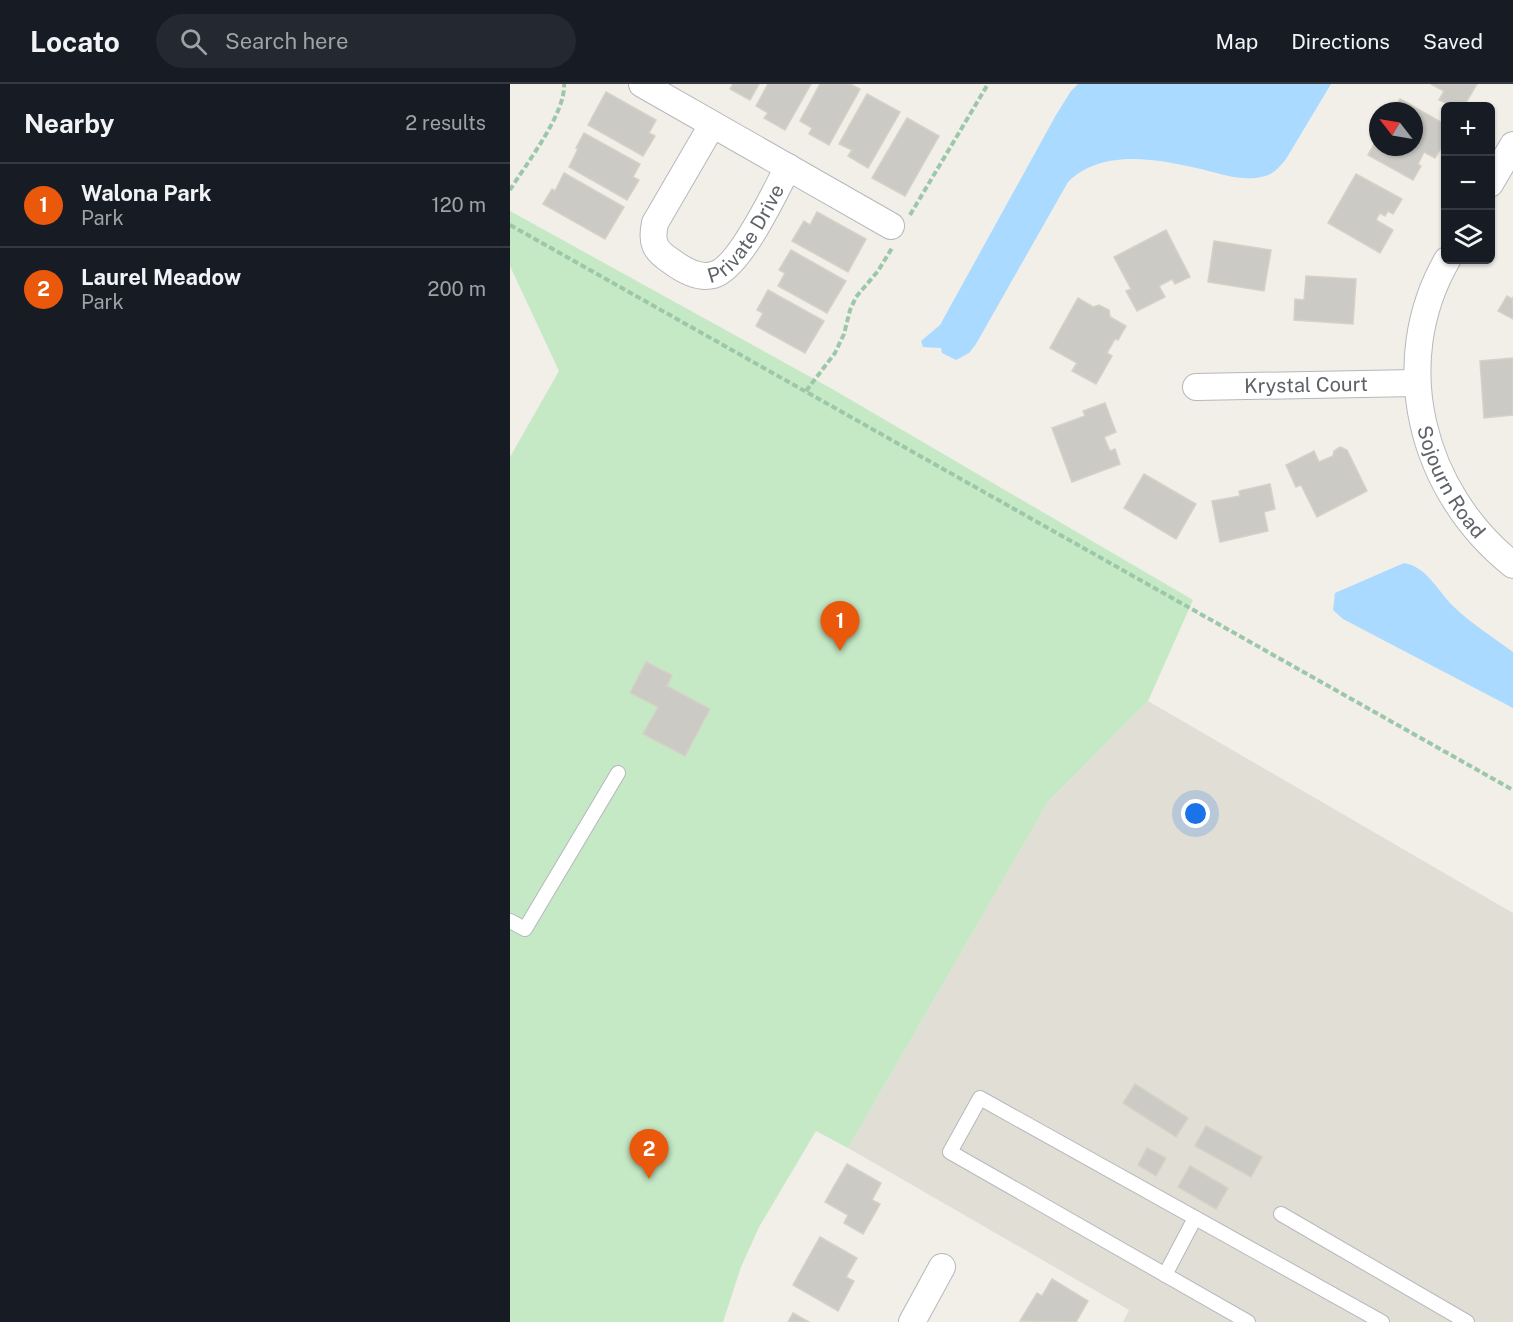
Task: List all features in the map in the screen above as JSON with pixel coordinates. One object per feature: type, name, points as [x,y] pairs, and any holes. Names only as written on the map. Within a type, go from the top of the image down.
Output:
[{"type":"street","name":"Private Drive","points":[[642,84],[891,226]]},
{"type":"street","name":"Private Drive","points":[[712,125],[655,223],[652,237],[654,244],[659,252],[680,267],[695,275],[706,276],[715,275],[729,266],[741,251],[788,167]]},
{"type":"street","points":[[1495,177],[1513,145]]},
{"type":"street","name":"Sojourn Road","points":[[1445,264],[1424,315],[1418,344],[1416,383],[1422,419],[1433,455],[1447,488],[1467,519],[1495,551],[1513,565]]},
{"type":"street","name":"Krystal Court","points":[[1196,387],[1416,383]]},
{"type":"street","points":[[912,1322],[942,1267]]},
{"type":"lane","points":[[510,921],[525,929],[618,773]]},
{"type":"lane","points":[[1248,1322],[950,1152],[980,1098],[1382,1322]]},
{"type":"lane","points":[[1281,1214],[1467,1322]]},
{"type":"lane","points":[[1166,1275],[1195,1218]]},
{"type":"path","points":[[510,190],[557,115],[564,98],[564,84]]},
{"type":"path","points":[[510,225],[1513,789]]},
{"type":"shaded area","points":[[1148,701],[1513,913],[1513,1322],[1123,1322],[1129,1310],[848,1148],[1048,802]]},
{"type":"green space","points":[[510,211],[834,390],[1193,600],[1148,701],[1048,802],[848,1148],[816,1131],[759,1227],[741,1267],[723,1322],[510,1322],[510,457],[559,371],[510,266]]},
{"type":"water","points":[[1078,84],[1331,84],[1286,159],[1268,175],[1243,178],[1170,163],[1133,159],[1098,164],[1082,171],[1068,182],[969,353],[956,360],[942,353],[941,348],[923,347],[921,341],[940,325],[1056,115]]},
{"type":"water","points":[[1404,563],[1419,569],[1460,612],[1513,652],[1513,708],[1343,619],[1333,610],[1335,593]]},
{"type":"building","points":[[733,84],[759,84],[750,100],[730,89]]},
{"type":"building","points":[[768,84],[811,84],[785,130],[764,118],[768,113],[756,106]]},
{"type":"building","points":[[820,84],[850,84],[860,89],[829,145],[809,134],[812,128],[800,121]]},
{"type":"building","points":[[1431,84],[1477,84],[1466,102],[1443,102],[1439,100],[1444,91]]},
{"type":"building","points":[[606,92],[656,120],[649,133],[655,136],[643,156],[588,125]]},
{"type":"building","points":[[867,94],[900,112],[868,168],[848,156],[852,150],[839,144]]},
{"type":"building","points":[[1423,112],[1441,122],[1441,148],[1435,158],[1424,152],[1423,154]]},
{"type":"building","points":[[907,118],[939,136],[905,196],[872,178]]},
{"type":"building","points":[[584,133],[640,164],[633,177],[639,180],[627,200],[569,167]]},
{"type":"building","points":[[1370,156],[1422,156],[1418,164],[1421,166],[1413,180]]},
{"type":"building","points":[[564,173],[624,207],[605,239],[543,204],[552,189],[555,191]]},
{"type":"building","points":[[1356,174],[1402,199],[1393,214],[1388,211],[1385,216],[1380,213],[1376,220],[1393,230],[1380,253],[1328,223]]},
{"type":"building","points":[[817,212],[866,239],[848,272],[792,241],[804,221],[810,225]]},
{"type":"building","points":[[1166,230],[1190,277],[1175,284],[1172,279],[1159,286],[1165,297],[1137,311],[1126,291],[1131,289],[1114,257]]},
{"type":"building","points":[[1214,241],[1271,250],[1264,291],[1208,282]]},
{"type":"building","points":[[791,250],[846,281],[827,313],[778,286],[785,273],[779,270]]},
{"type":"building","points":[[1306,276],[1356,279],[1353,324],[1294,320],[1295,299],[1304,300]]},
{"type":"building","points":[[768,290],[824,321],[805,353],[756,326],[763,313],[757,310]]},
{"type":"building","points":[[1507,296],[1512,299],[1513,297],[1513,319],[1498,311]]},
{"type":"building","points":[[1078,298],[1093,307],[1099,305],[1109,310],[1110,317],[1126,326],[1107,353],[1112,356],[1096,384],[1072,371],[1077,363],[1050,348]]},
{"type":"building","points":[[1513,358],[1513,415],[1484,418],[1480,361]]},
{"type":"building","points":[[1105,403],[1116,432],[1104,437],[1110,451],[1115,449],[1120,464],[1072,482],[1052,428],[1085,416],[1083,411]]},
{"type":"building","points":[[1340,447],[1347,450],[1367,491],[1317,517],[1301,485],[1296,487],[1286,465],[1314,451],[1319,462],[1333,456],[1334,451]]},
{"type":"building","points":[[1144,474],[1196,504],[1176,539],[1124,508]]},
{"type":"building","points":[[1270,484],[1275,509],[1264,512],[1268,531],[1220,542],[1212,501],[1240,496],[1239,491]]},
{"type":"building","points":[[646,662],[672,675],[667,686],[710,709],[685,756],[643,734],[658,707],[630,693]]},
{"type":"building","points":[[1135,1084],[1188,1118],[1176,1137],[1123,1103]]},
{"type":"building","points":[[1206,1126],[1262,1157],[1251,1177],[1195,1146]]},
{"type":"building","points":[[1147,1148],[1166,1158],[1156,1176],[1138,1165]]},
{"type":"building","points":[[847,1164],[881,1183],[872,1200],[880,1204],[863,1234],[844,1223],[848,1215],[825,1202]]},
{"type":"building","points":[[1190,1166],[1228,1188],[1216,1209],[1178,1187]]},
{"type":"building","points":[[820,1237],[857,1258],[846,1277],[854,1281],[838,1311],[793,1285]]},
{"type":"building","points":[[1052,1279],[1088,1301],[1076,1322],[1020,1321],[1037,1293],[1042,1296]]},
{"type":"building","points":[[793,1313],[809,1322],[788,1322]]},
{"type":"place","name":"Walona Park","points":[[840,651]]},
{"type":"place","name":"Laurel Meadow","points":[[649,1179]]}]
